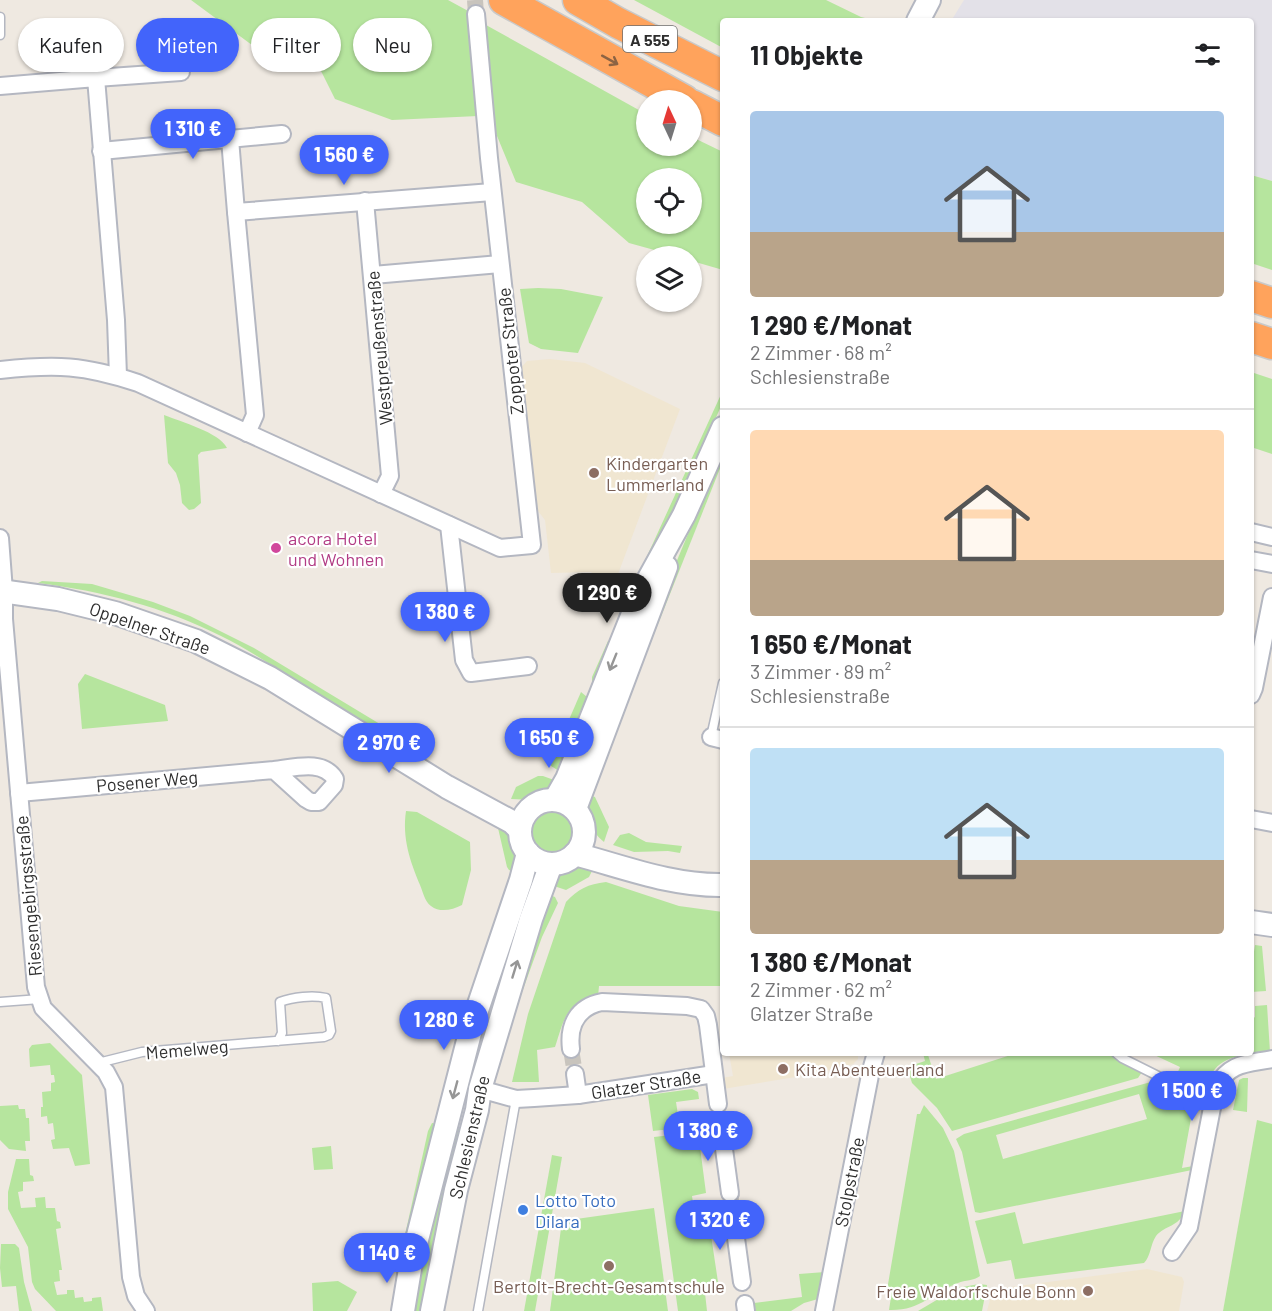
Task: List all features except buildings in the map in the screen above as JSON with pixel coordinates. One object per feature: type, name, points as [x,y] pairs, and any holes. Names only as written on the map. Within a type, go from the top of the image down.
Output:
[{"type":"highway","name":"A 555","points":[[504,0],[666,90]]},
{"type":"highway","name":"A 555","points":[[579,0],[618,23],[720,74]]},
{"type":"highway","points":[[702,110],[720,119]]},
{"type":"highway","points":[[1254,297],[1272,303]]},
{"type":"highway","points":[[1254,338],[1272,344]]},
{"type":"street","points":[[920,18],[930,0]]},
{"type":"street","name":"Zoppoter Straße","points":[[449,525],[500,548],[532,545],[492,192],[476,14]]},
{"type":"street","points":[[0,86],[182,72]]},
{"type":"street","points":[[96,78],[115,304],[118,376]]},
{"type":"street","points":[[101,151],[282,134]]},
{"type":"street","points":[[230,139],[255,415],[247,433]]},
{"type":"street","points":[[236,212],[492,192]]},
{"type":"street","name":"Westpreußenstraße","points":[[365,201],[390,476],[381,494]]},
{"type":"street","points":[[373,275],[500,264]]},
{"type":"street","points":[[0,370],[64,366],[87,368],[118,376],[138,383],[449,525],[464,660],[471,673],[528,666]]},
{"type":"street","points":[[565,805],[567,779],[642,591],[684,514],[720,435]]},
{"type":"street","points":[[1254,533],[1272,537]]},
{"type":"street","name":"Riesengebirgsstraße","points":[[0,538],[4,619],[35,978],[40,999],[50,1016],[111,1078],[114,1088],[131,1277],[136,1296],[146,1311]]},
{"type":"street","points":[[1254,561],[1272,564]]},
{"type":"street","name":"Oppelner Straße","points":[[2,591],[58,599],[115,613],[196,641],[261,673],[353,728],[448,775],[524,820]]},
{"type":"street","points":[[1254,688],[1272,597]]},
{"type":"street","name":"Posener Weg","points":[[19,793],[274,770]]},
{"type":"street","points":[[545,801],[565,805],[581,817],[584,827],[580,845],[568,860],[551,864],[543,862],[528,853],[523,846],[524,820],[545,801]]},
{"type":"street","points":[[1254,820],[1272,823]]},
{"type":"street","points":[[580,845],[647,875],[706,885],[720,883]]},
{"type":"street","name":"Schlesienstraße","points":[[403,1311],[411,1263],[470,1036],[528,853]]},
{"type":"street","name":"Schlesienstraße","points":[[432,1311],[456,1190],[477,1110],[480,1089],[531,919],[551,864]]},
{"type":"street","points":[[1254,922],[1272,925]]},
{"type":"street","name":"Glatzer Straße","points":[[571,1049],[570,1040],[574,1019],[581,1010],[592,1004],[602,1002],[687,1006],[701,1009],[706,1016],[718,1104]]},
{"type":"street","name":"Stolpstraße","points":[[824,1311],[875,1056]]},
{"type":"street","points":[[1172,1252],[1189,1227],[1216,1087],[1223,1074],[1233,1067],[1272,1059]]},
{"type":"street","name":"Glatzer Straße","points":[[575,1074],[578,1095]]},
{"type":"street","name":"Glatzer Straße","points":[[480,1089],[516,1099],[578,1095],[714,1074]]},
{"type":"street","points":[[721,1127],[730,1193]]},
{"type":"street","points":[[733,1216],[742,1282]]},
{"type":"lane","points":[[0,17],[2,34],[0,35]]},
{"type":"lane","points":[[717,738],[720,710]]},
{"type":"lane","name":"Memelweg","points":[[98,1063],[142,1052],[278,1041],[324,1037],[329,1035],[331,1030],[326,998],[321,996],[288,999],[280,1002],[282,1034],[278,1041]]},
{"type":"lane","points":[[0,1002],[40,999]]},
{"type":"lane","points":[[1120,1056],[1174,1084]]},
{"type":"lane","name":"Schlesienstraße","points":[[478,1311],[516,1099]]},
{"type":"shaded area","points":[[964,0],[1272,0],[1272,181],[1254,176],[1254,18],[953,18]]},
{"type":"shaded area","name":"Kindergarten Lummerland","points":[[550,359],[585,363],[680,409],[612,590],[591,572],[551,573],[545,520],[538,511],[520,369],[527,361]]},
{"type":"shaded area","name":"Kita Abenteuerland","points":[[730,1056],[858,1056],[853,1064],[814,1074],[723,1089],[722,1078],[733,1076]]},
{"type":"shaded area","name":"Freie Waldorfschule Bonn","points":[[1147,1269],[1182,1277],[1184,1282],[1179,1311],[987,1311],[992,1292],[996,1289]]},
{"type":"green space","points":[[191,0],[448,0],[470,12],[478,116],[392,120],[335,99],[322,72],[341,72],[341,18],[251,18],[251,44],[239,36],[239,18],[215,18]]},
{"type":"green space","points":[[634,0],[826,0],[865,18],[720,18],[720,46]]},
{"type":"green space","points":[[486,25],[636,108],[636,156],[702,156],[702,142],[720,151],[720,269],[702,264],[702,246],[640,246],[629,243],[582,202],[516,182],[490,119]]},
{"type":"green space","points":[[1254,176],[1272,181],[1272,270],[1254,264]]},
{"type":"green space","points":[[520,289],[561,289],[603,297],[578,353],[541,349],[529,343]]},
{"type":"green space","points":[[1254,373],[1272,379],[1272,454],[1254,448]]},
{"type":"green space","points":[[720,397],[720,409],[592,689],[592,677],[608,641],[610,642],[611,635]]},
{"type":"green space","points":[[164,415],[208,432],[223,442],[227,448],[201,452],[198,455],[201,503],[194,509],[189,510],[182,503],[176,473],[168,463]]},
{"type":"green space","points":[[720,457],[720,469],[613,737],[673,570]]},
{"type":"green space","points":[[42,581],[92,584],[153,602],[190,616],[254,648],[423,750],[420,755],[341,710],[252,653],[199,626],[132,602],[38,583]]},
{"type":"green space","points":[[85,674],[165,705],[168,721],[82,729],[78,684]]},
{"type":"green space","points":[[581,692],[587,697],[564,774],[551,766],[551,761]]},
{"type":"green space","points":[[538,776],[554,780],[553,791],[533,800],[511,799],[516,787]]},
{"type":"green space","points":[[584,793],[595,797],[609,827],[604,842],[594,832],[588,820]]},
{"type":"green space","points":[[552,810],[568,817],[575,833],[568,849],[552,856],[536,849],[529,833],[536,817]]},
{"type":"green space","points":[[406,811],[417,812],[470,842],[471,870],[462,905],[442,910],[431,906],[424,897],[408,849],[405,831]]},
{"type":"green space","points":[[501,820],[516,844],[519,874],[507,867],[498,828]]},
{"type":"green space","points":[[629,833],[646,842],[682,846],[680,853],[634,852],[613,845],[620,835]]},
{"type":"green space","points":[[573,865],[595,865],[589,877],[566,890],[548,884],[559,872]]},
{"type":"green space","points":[[606,882],[679,906],[720,912],[720,986],[599,986],[598,997],[579,1004],[568,1013],[555,1047],[537,1050],[539,1082],[512,1082],[528,1014],[566,902],[584,888]]},
{"type":"green space","points":[[545,893],[555,897],[558,903],[542,937],[521,995],[517,994]]},
{"type":"green space","points":[[1255,945],[1262,946],[1266,991],[1254,992]]},
{"type":"green space","points":[[1267,1005],[1270,1052],[1254,1054],[1255,1006]]},
{"type":"green space","points":[[50,1043],[82,1075],[90,1164],[75,1166],[69,1148],[53,1149],[51,1140],[55,1139],[53,1123],[48,1124],[47,1116],[41,1117],[42,1092],[51,1091],[51,1083],[55,1082],[54,1075],[51,1075],[50,1065],[30,1067],[29,1049],[32,1045]]},
{"type":"green space","points":[[924,1056],[928,1056],[936,1079],[1008,1056],[1115,1056],[1142,1072],[1138,1078],[952,1131],[937,1108],[912,1083],[907,1067],[925,1061]]},
{"type":"green space","points":[[1156,1056],[1241,1056],[1220,1064],[1204,1088],[1198,1092],[1174,1081],[1180,1067]]},
{"type":"green space","points":[[1248,1078],[1247,1112],[1233,1110],[1239,1080]]},
{"type":"green space","points":[[1158,1080],[1199,1101],[1203,1109],[1192,1113],[1182,1168],[1193,1166],[1192,1170],[980,1213],[975,1212],[962,1152],[956,1139],[964,1134]],"holes":[[[1139,1094],[1147,1119],[1003,1159],[996,1135]]]},
{"type":"green space","points":[[692,1089],[698,1092],[699,1099],[676,1102],[680,1128],[653,1131],[648,1095]]},
{"type":"green space","points":[[18,1105],[19,1109],[25,1109],[26,1118],[29,1118],[30,1141],[25,1141],[26,1151],[9,1149],[0,1140],[0,1106]]},
{"type":"green space","points":[[924,1105],[943,1128],[954,1151],[980,1276],[949,1287],[918,1305],[900,1310],[889,1310],[891,1297],[886,1296],[917,1114],[920,1114]]},
{"type":"green space","points":[[1257,1120],[1272,1124],[1272,1311],[1223,1311]]},
{"type":"green space","points":[[432,1123],[439,1124],[397,1271],[428,1131]]},
{"type":"green space","points":[[450,1127],[462,1130],[423,1311],[411,1311]]},
{"type":"green space","points":[[698,1132],[706,1193],[692,1196],[696,1223],[709,1222],[718,1282],[704,1284],[707,1311],[678,1311],[654,1137]]},
{"type":"green space","points":[[331,1146],[333,1169],[314,1170],[312,1148]]},
{"type":"green space","points":[[552,1155],[562,1157],[535,1311],[524,1311]]},
{"type":"green space","points":[[16,1159],[29,1159],[30,1175],[33,1176],[34,1181],[23,1182],[23,1191],[18,1192],[21,1208],[36,1207],[35,1198],[45,1197],[46,1208],[55,1208],[57,1221],[60,1222],[61,1228],[56,1229],[62,1270],[59,1270],[60,1281],[54,1282],[57,1295],[67,1294],[67,1290],[74,1290],[75,1298],[83,1297],[84,1302],[101,1297],[103,1311],[56,1311],[35,1289],[32,1282],[28,1247],[8,1209],[8,1192]]},
{"type":"green space","name":"Bertolt-Brecht-Gesamtschule","points":[[654,1208],[668,1311],[550,1311],[562,1221]]},
{"type":"green space","points":[[1185,1211],[1176,1223],[1156,1236],[1144,1263],[1015,1279],[1011,1260],[987,1264],[975,1221],[1015,1212],[1023,1244]]},
{"type":"green space","points":[[1,1244],[15,1244],[19,1248],[24,1282],[32,1311],[19,1311],[16,1286],[2,1287]]},
{"type":"green space","points":[[825,1272],[818,1299],[804,1303],[791,1311],[756,1311],[754,1303],[802,1297],[799,1274]]},
{"type":"green space","points":[[338,1281],[357,1292],[347,1311],[313,1311],[312,1283]]},
{"type":"green space","points":[[987,1285],[982,1311],[918,1311],[957,1288]]},
{"type":"tunnel","points":[[475,0],[476,14]]},
{"type":"tunnel","points":[[571,1049],[575,1074]]},
{"type":"tunnel","points":[[730,1193],[733,1216]]},
{"type":"place","name":"Kindergarten Lummerland","points":[[594,473]]},
{"type":"place","name":"acora Hotel und Wohnen","points":[[276,548]]},
{"type":"place","name":"Kita Abenteuerland","points":[[783,1069]]},
{"type":"place","name":"Lotto Toto Dilara","points":[[523,1210]]},
{"type":"place","name":"Bertolt-Brecht-Gesamtschule","points":[[609,1266]]},
{"type":"place","name":"Freie Waldorfschule Bonn","points":[[1088,1291]]}]
